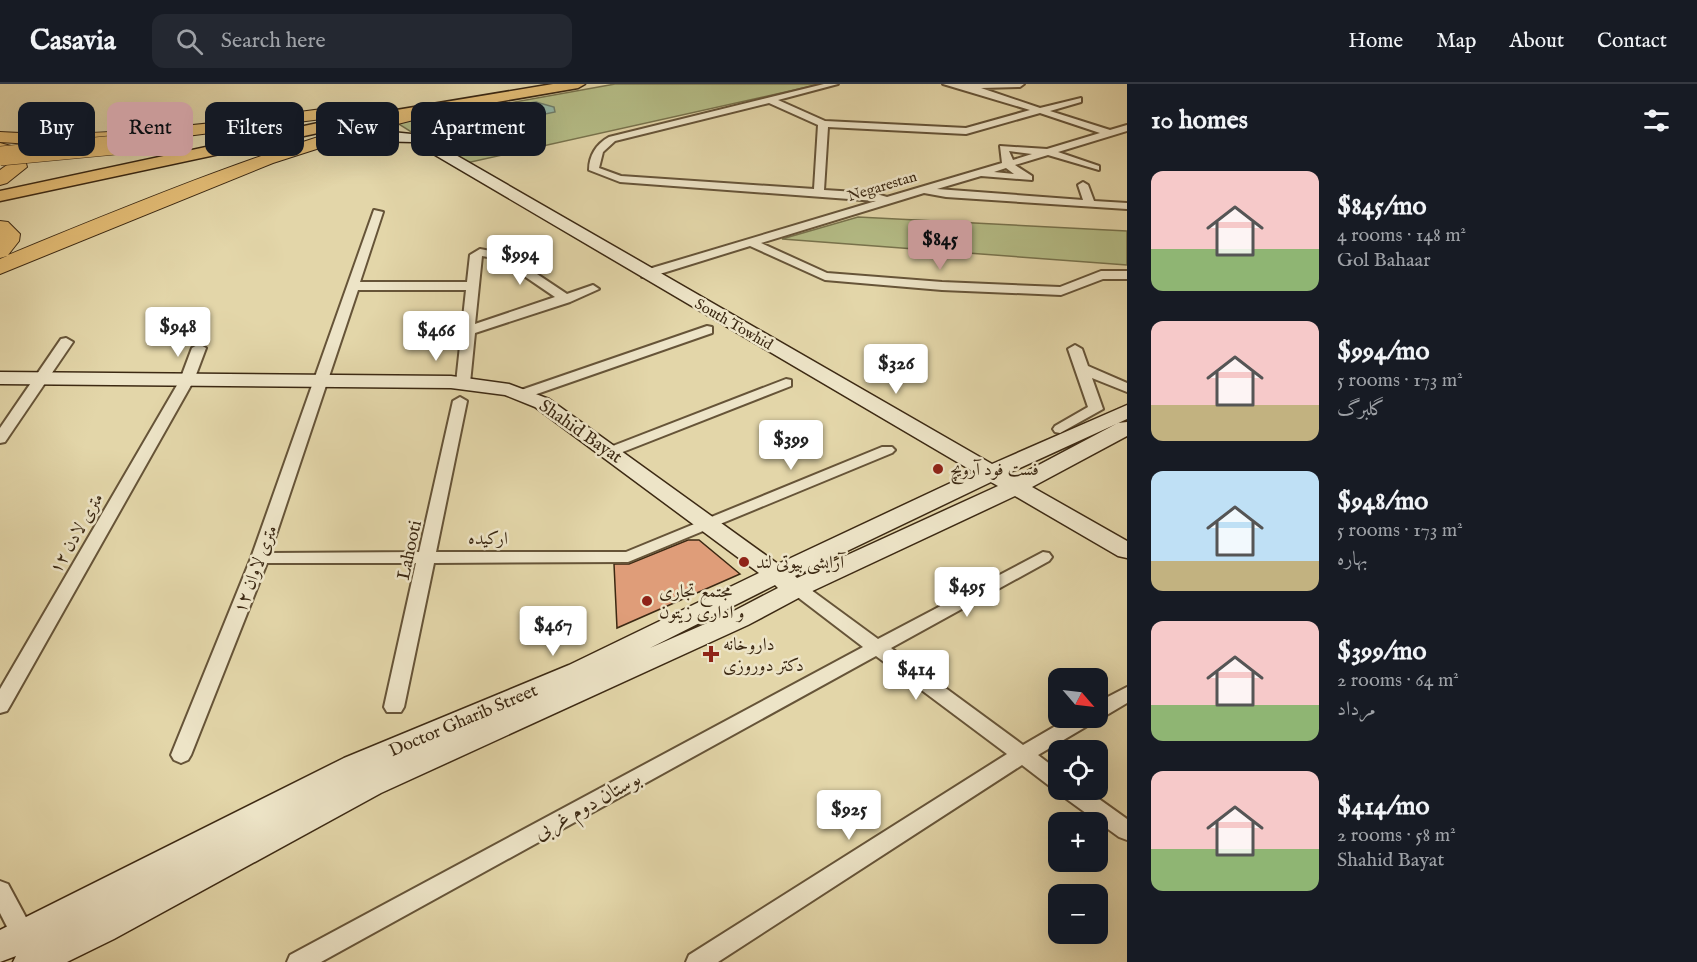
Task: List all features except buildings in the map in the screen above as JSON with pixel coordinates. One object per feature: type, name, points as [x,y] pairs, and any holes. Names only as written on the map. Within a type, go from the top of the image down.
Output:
[{"type":"highway","points":[[0,137],[42,140],[98,139],[316,114]]},
{"type":"highway","points":[[0,156],[168,140],[316,119]]},
{"type":"highway","points":[[0,267],[165,198],[316,142]]},
{"type":"highway","points":[[0,149],[15,153],[18,159],[17,167],[0,179]]},
{"type":"highway","points":[[0,227],[9,234],[8,242],[0,251]]},
{"type":"main road","points":[[399,104],[517,84]]},
{"type":"main road","points":[[477,102],[578,84]]},
{"type":"main road","points":[[0,195],[318,128],[411,113]]},
{"type":"main road","points":[[0,188],[316,119]]},
{"type":"street","points":[[834,84],[609,140],[593,163],[594,170],[599,174],[630,180],[873,196],[885,200]]},
{"type":"street","points":[[947,84],[965,86],[1020,84]]},
{"type":"street","points":[[965,86],[1127,139]]},
{"type":"street","points":[[770,100],[823,124],[966,131],[1078,100]]},
{"type":"street","points":[[819,193],[823,124]]},
{"type":"street","name":"Negarestan","points":[[646,274],[1127,128]]},
{"type":"street","name":"South Towhid","points":[[399,136],[417,138],[646,274],[1127,551]]},
{"type":"street","points":[[976,173],[1028,178],[1007,164],[1003,148],[1048,152],[1095,168]]},
{"type":"street","points":[[1083,185],[1089,204]]},
{"type":"street","points":[[923,189],[946,194],[1127,206]]},
{"type":"street","name":"۱۲ متری لاوان","points":[[181,755],[260,558],[378,212]]},
{"type":"street","points":[[750,242],[820,275],[942,286],[1061,291],[1101,275],[1127,275]]},
{"type":"street","name":"Lahooti","points":[[394,707],[462,392],[476,255],[480,252],[503,256],[566,298]]},
{"type":"street","points":[[353,286],[472,286]]},
{"type":"street","points":[[467,331],[593,290]]},
{"type":"street","points":[[526,393],[707,330]]},
{"type":"street","points":[[0,439],[66,342]]},
{"type":"street","name":"۱۲ متری لادن","points":[[0,706],[187,380],[200,348]]},
{"type":"street","points":[[1060,429],[1096,409],[1075,349]]},
{"type":"street","points":[[1082,368],[1127,388]]},
{"type":"street","name":"Shahid Bayat","points":[[0,378],[320,381],[462,392],[526,393],[709,523],[1048,774]]},
{"type":"street","points":[[610,452],[786,383]]},
{"type":"street","name":"Doctor Gharib Street","points":[[1004,480],[1127,411]]},
{"type":"street","name":"Doctor Gharib Street","points":[[26,953],[102,929],[370,785],[617,676],[739,619],[787,581],[1004,480],[1127,428]]},
{"type":"street","name":"ارکیده","points":[[260,558],[628,557],[887,450]]},
{"type":"street","name":"بوستان دوم غربی","points":[[299,962],[1043,557]]},
{"type":"street","points":[[1108,705],[1127,694]]},
{"type":"street","points":[[698,962],[1022,755],[1068,728]]},
{"type":"street","points":[[1084,800],[1127,831]]},
{"type":"street","points":[[0,891],[26,953]]},
{"type":"green space","points":[[615,84],[821,84],[546,145],[546,102],[514,102]]},
{"type":"green space","points":[[411,120],[411,132],[399,124]]},
{"type":"green space","points":[[449,156],[498,156],[462,164]]},
{"type":"green space","points":[[858,217],[1127,231],[1127,265],[782,239]]},
{"type":"shaded area","points":[[546,105],[554,107],[555,112],[546,114]]},
{"type":"place","name":"فست فود آرویچ","points":[[938,469]]},
{"type":"place","name":"آرایشی بیوتی لند","points":[[744,562]]},
{"type":"place","name":"مجتمع تجاری و اداری زیتون","points":[[647,601]]},
{"type":"place","name":"داروخانه دکتر دوروزی","points":[[711,654]]}]
